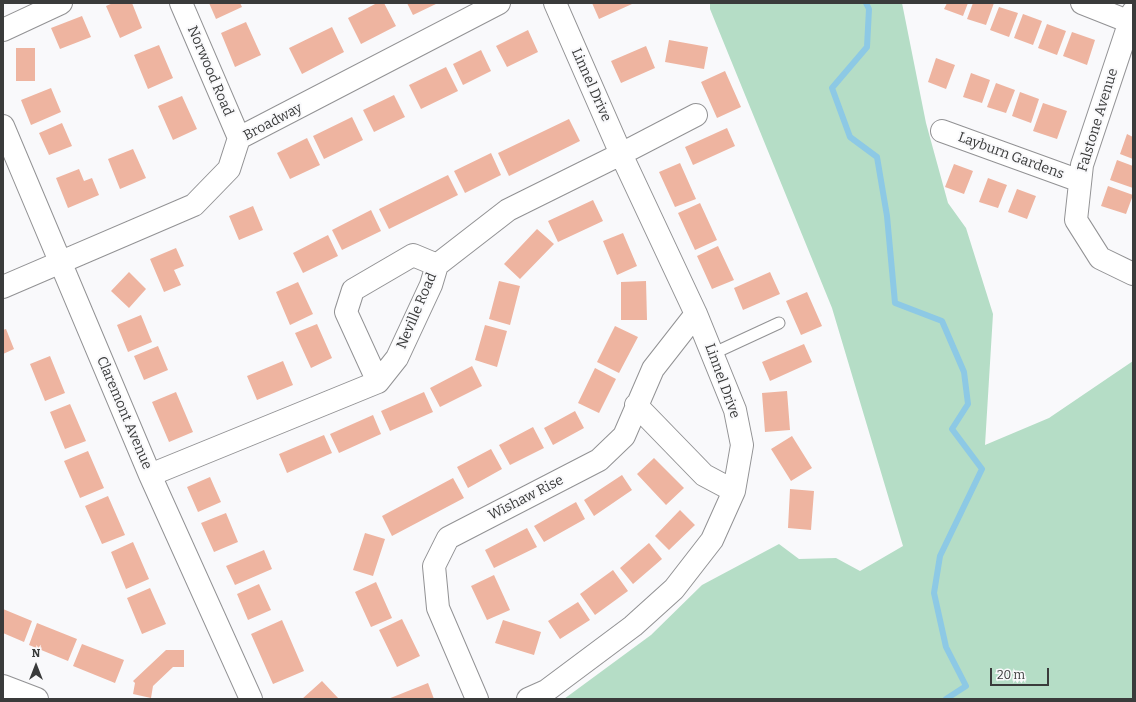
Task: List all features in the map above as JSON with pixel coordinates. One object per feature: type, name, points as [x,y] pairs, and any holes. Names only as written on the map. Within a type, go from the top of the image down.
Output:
[{"type":"street","points":[[3,30],[61,3]]},
{"type":"street","name":"Norwood Road","points":[[181,3],[239,138]]},
{"type":"street","name":"Broadway","points":[[3,287],[194,205],[229,169],[239,138],[499,3]]},
{"type":"street","name":"Linnel Drive","points":[[528,699],[546,691],[633,626],[674,589],[712,540],[734,491],[742,445],[735,410],[696,314],[621,154],[555,3]]},
{"type":"street","points":[[1082,3],[1131,17]]},
{"type":"street","name":"Falstone Avenue","points":[[1131,17],[1082,165],[1076,220],[1100,258],[1133,274]]},
{"type":"street","name":"Neville Road","points":[[150,475],[378,382],[397,358],[431,285],[437,265],[508,210],[696,115]]},
{"type":"street","name":"Claremont Avenue","points":[[3,126],[150,475],[251,699]]},
{"type":"street","name":"Layburn Gardens","points":[[942,131],[1080,182]]},
{"type":"street","points":[[378,382],[346,312],[353,290],[413,255],[437,265]]},
{"type":"street","name":"Wishaw Rise","points":[[477,699],[438,608],[434,566],[448,538],[599,460],[624,436],[636,405],[653,369],[696,314]]},
{"type":"street","points":[[636,405],[704,475],[734,491]]},
{"type":"street","points":[[3,686],[37,699]]},
{"type":"lane","points":[[712,354],[779,323]]},
{"type":"green space","points":[[710,3],[902,3],[926,123],[948,203],[966,228],[993,314],[985,445],[1049,418],[1133,361],[1133,699],[564,699],[651,635],[702,585],[779,544],[799,559],[836,558],[860,571],[903,546],[832,308],[710,9]]},
{"type":"building","points":[[113,3],[132,3],[142,28],[120,38],[106,6]]},
{"type":"building","points":[[209,3],[240,3],[242,7],[216,19]]},
{"type":"building","points":[[377,3],[384,3],[396,26],[361,44],[348,18]]},
{"type":"building","points":[[407,3],[438,3],[413,15]]},
{"type":"building","points":[[592,3],[632,3],[632,4],[599,19]]},
{"type":"building","points":[[947,3],[968,3],[963,16],[944,9]]},
{"type":"building","points":[[973,3],[994,3],[986,25],[967,19]]},
{"type":"building","points":[[999,7],[1018,13],[1009,37],[990,30]]},
{"type":"building","points":[[1023,14],[1042,21],[1033,45],[1014,38]]},
{"type":"building","points":[[82,16],[91,37],[60,49],[51,28]]},
{"type":"building","points":[[246,22],[261,55],[235,67],[221,33]]},
{"type":"building","points":[[1047,24],[1066,31],[1057,55],[1038,48]]},
{"type":"building","points":[[332,27],[344,52],[302,74],[289,48]]},
{"type":"building","points":[[528,30],[538,52],[507,67],[496,46]]},
{"type":"building","points":[[1072,32],[1095,40],[1087,65],[1063,56]]},
{"type":"building","points":[[669,40],[708,47],[704,69],[665,62]]},
{"type":"building","points":[[159,45],[173,78],[148,89],[134,55]]},
{"type":"building","points":[[646,46],[655,68],[621,83],[611,61]]},
{"type":"building","points":[[16,48],[35,48],[35,81],[16,81]]},
{"type":"building","points":[[481,50],[491,71],[463,85],[453,64]]},
{"type":"building","points":[[936,58],[955,65],[946,89],[928,82]]},
{"type":"building","points":[[446,67],[458,91],[421,109],[409,85]]},
{"type":"building","points":[[725,71],[741,107],[717,118],[701,82]]},
{"type":"building","points":[[971,73],[990,80],[982,103],[963,97]]},
{"type":"building","points":[[996,83],[1015,90],[1006,113],[987,107]]},
{"type":"building","points":[[51,88],[61,112],[31,125],[21,100]]},
{"type":"building","points":[[1020,92],[1039,99],[1031,123],[1012,116]]},
{"type":"building","points":[[394,95],[405,117],[374,132],[363,110]]},
{"type":"building","points":[[182,96],[197,129],[173,140],[158,106]]},
{"type":"building","points":[[1043,103],[1067,111],[1057,139],[1033,131]]},
{"type":"building","points":[[352,117],[363,140],[324,159],[313,136]]},
{"type":"building","points":[[569,119],[580,141],[509,176],[498,153]]},
{"type":"building","points":[[62,123],[72,146],[49,155],[39,133]]},
{"type":"building","points":[[727,128],[735,146],[693,165],[685,147]]},
{"type":"building","points":[[1127,134],[1133,137],[1133,159],[1120,154]]},
{"type":"building","points":[[307,138],[320,165],[290,179],[277,153]]},
{"type":"building","points":[[133,149],[146,178],[120,189],[108,159]]},
{"type":"building","points":[[491,153],[501,175],[465,193],[454,171]]},
{"type":"building","points":[[1117,160],[1133,166],[1133,188],[1110,180]]},
{"type":"building","points":[[680,163],[696,199],[675,207],[659,172]]},
{"type":"building","points":[[954,164],[973,171],[964,194],[945,187]]},
{"type":"building","points":[[79,169],[84,181],[92,178],[99,195],[68,208],[56,178]]},
{"type":"building","points":[[448,175],[458,195],[389,229],[379,209]]},
{"type":"building","points":[[988,178],[1007,185],[998,208],[979,202]]},
{"type":"building","points":[[1108,186],[1133,195],[1126,214],[1101,206]]},
{"type":"building","points":[[1017,189],[1036,196],[1027,219],[1008,212]]},
{"type":"building","points":[[593,200],[603,221],[558,242],[548,221]]},
{"type":"building","points":[[700,203],[717,240],[695,250],[678,213]]},
{"type":"building","points":[[253,206],[263,230],[239,240],[229,216]]},
{"type":"building","points":[[371,210],[381,231],[342,250],[332,230]]},
{"type":"building","points":[[537,229],[554,244],[520,279],[504,264]]},
{"type":"building","points":[[623,233],[637,266],[617,275],[603,241]]},
{"type":"building","points":[[328,235],[338,256],[303,273],[293,253]]},
{"type":"building","points":[[718,246],[734,280],[712,289],[697,256]]},
{"type":"building","points":[[176,248],[184,266],[174,270],[181,285],[164,292],[150,259]]},
{"type":"building","points":[[129,272],[146,289],[129,308],[111,291]]},
{"type":"building","points":[[770,272],[780,294],[743,310],[734,288]]},
{"type":"building","points":[[499,281],[520,286],[510,325],[489,319]]},
{"type":"building","points":[[646,281],[647,320],[621,320],[621,282]]},
{"type":"building","points":[[298,282],[313,314],[290,325],[276,292]]},
{"type":"building","points":[[807,292],[822,326],[801,335],[786,301]]},
{"type":"building","points":[[141,315],[152,342],[128,352],[117,325]]},
{"type":"building","points":[[317,324],[332,358],[311,368],[295,333]]},
{"type":"building","points":[[485,325],[507,331],[497,367],[475,360]]},
{"type":"building","points":[[615,326],[638,337],[619,373],[597,362]]},
{"type":"building","points":[[6,329],[14,349],[3,354],[3,330]]},
{"type":"building","points":[[804,344],[812,362],[770,381],[762,362]]},
{"type":"building","points":[[158,346],[168,370],[144,380],[134,356]]},
{"type":"building","points":[[50,356],[65,393],[45,401],[30,364]]},
{"type":"building","points":[[283,361],[293,385],[257,400],[247,376]]},
{"type":"building","points":[[472,366],[482,386],[440,407],[430,388]]},
{"type":"building","points":[[595,368],[616,379],[599,413],[578,403]]},
{"type":"building","points":[[787,391],[790,430],[765,432],[762,393]]},
{"type":"building","points":[[176,392],[193,432],[169,442],[152,402]]},
{"type":"building","points":[[424,392],[433,412],[390,431],[381,411]]},
{"type":"building","points":[[70,404],[86,441],[65,449],[50,412]]},
{"type":"building","points":[[575,411],[584,428],[553,445],[544,428]]},
{"type":"building","points":[[373,415],[381,434],[339,453],[330,434]]},
{"type":"building","points":[[533,427],[544,448],[510,465],[499,445]]},
{"type":"building","points":[[324,435],[332,453],[287,473],[279,454]]},
{"type":"building","points":[[792,436],[812,468],[791,481],[771,449]]},
{"type":"building","points":[[491,449],[502,469],[468,488],[457,467]]},
{"type":"building","points":[[88,451],[104,488],[80,498],[64,461]]},
{"type":"building","points":[[654,458],[684,488],[666,505],[637,474]]},
{"type":"building","points":[[622,475],[632,490],[594,516],[584,500]]},
{"type":"building","points":[[210,477],[221,502],[198,512],[187,487]]},
{"type":"building","points":[[453,478],[464,498],[392,536],[382,516]]},
{"type":"building","points":[[790,489],[814,491],[811,530],[788,528]]},
{"type":"building","points":[[108,496],[125,535],[102,544],[85,506]]},
{"type":"building","points":[[576,502],[585,519],[544,542],[534,526]]},
{"type":"building","points":[[680,510],[695,525],[669,550],[655,536]]},
{"type":"building","points":[[226,513],[238,542],[214,552],[201,523]]},
{"type":"building","points":[[527,528],[537,547],[494,568],[485,550]]},
{"type":"building","points":[[365,533],[385,539],[373,576],[353,570]]},
{"type":"building","points":[[133,542],[149,579],[126,589],[111,552]]},
{"type":"building","points":[[649,543],[662,559],[633,584],[620,568]]},
{"type":"building","points":[[264,550],[272,569],[235,585],[226,566]]},
{"type":"building","points":[[613,570],[628,591],[595,615],[580,594]]},
{"type":"building","points":[[494,575],[510,610],[487,620],[471,586]]},
{"type":"building","points":[[376,582],[392,618],[371,627],[355,592]]},
{"type":"building","points":[[259,584],[271,610],[248,620],[237,594]]},
{"type":"building","points":[[150,588],[166,624],[142,634],[127,598]]},
{"type":"building","points":[[578,602],[590,620],[560,639],[548,621]]},
{"type":"building","points":[[3,609],[32,621],[24,642],[3,633]]},
{"type":"building","points":[[402,619],[420,656],[397,667],[379,630]]},
{"type":"building","points":[[282,620],[304,671],[273,684],[251,634]]},
{"type":"building","points":[[503,620],[541,632],[534,655],[495,643]]},
{"type":"building","points":[[37,623],[77,639],[68,661],[29,645]]},
{"type":"building","points":[[82,644],[124,660],[115,683],[73,666]]},
{"type":"building","points":[[166,650],[184,650],[184,667],[173,667],[153,686],[151,698],[133,694],[135,683],[133,681]]},
{"type":"building","points":[[322,681],[339,699],[302,699]]},
{"type":"building","points":[[428,683],[434,699],[388,699]]},
{"type":"waterway","points":[[866,3],[869,9],[867,47],[832,88],[850,137],[877,157],[887,216],[895,303],[942,321],[964,372],[968,404],[952,429],[982,469],[940,556],[934,593],[946,647],[966,686],[946,699]]}]
